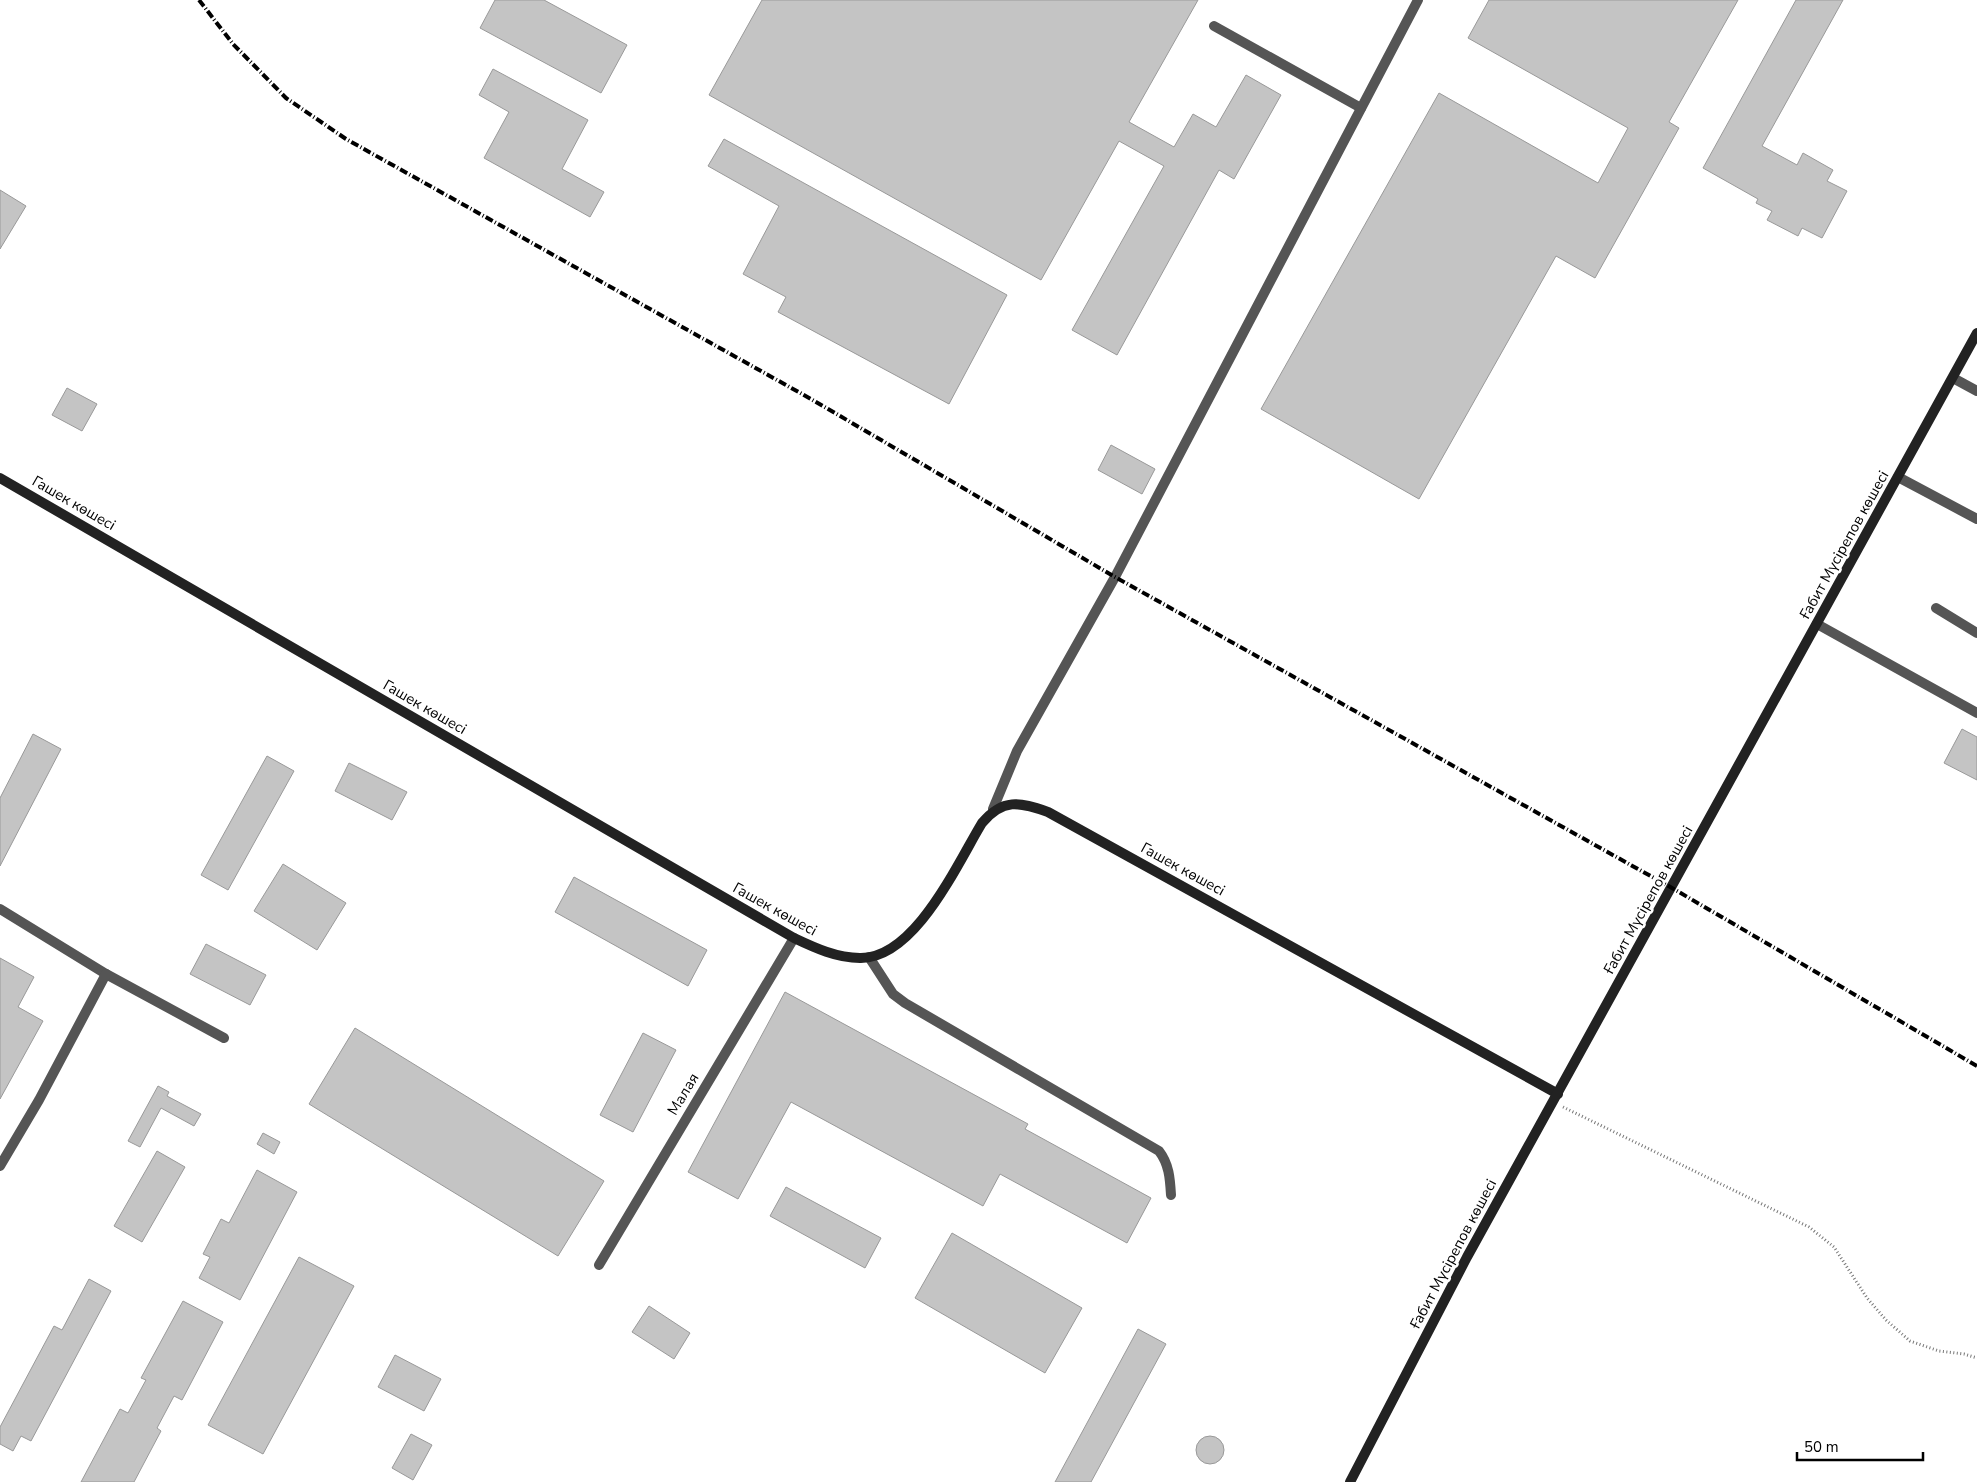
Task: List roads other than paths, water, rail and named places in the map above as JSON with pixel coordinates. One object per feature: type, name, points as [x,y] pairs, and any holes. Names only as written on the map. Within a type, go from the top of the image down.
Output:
[{"type":"street","name":"Ғабит Мүсірепов көшесі","points":[[1350,1482],[1463,1266],[1977,334]]},
{"type":"street","name":"Гашек көшесі","points":[[0,478],[794,938],[841,956],[870,957],[892,948],[922,922],[982,823],[993,809],[1008,805],[1026,804],[1048,812],[1555,1098]]},
{"type":"lane","points":[[993,809],[1017,751],[1115,577],[1418,0]]},
{"type":"lane","points":[[1214,26],[1361,108]]},
{"type":"lane","points":[[1953,378],[1977,391]]},
{"type":"lane","points":[[1898,477],[1977,519]]},
{"type":"lane","points":[[1936,608],[1977,634]]},
{"type":"lane","points":[[1818,624],[1977,713]]},
{"type":"lane","points":[[0,909],[106,974],[224,1038]]},
{"type":"lane","name":"Малая","points":[[598,1266],[794,938]]},
{"type":"lane","points":[[870,957],[893,994],[905,1004],[1159,1151],[1166,1160],[1170,1175],[1171,1194]]},
{"type":"lane","points":[[0,1166],[39,1100],[106,974]]},
{"type":"railway","points":[[199,0],[233,44],[286,98],[346,139],[811,399],[1115,577],[1672,888],[1977,1066]]}]
